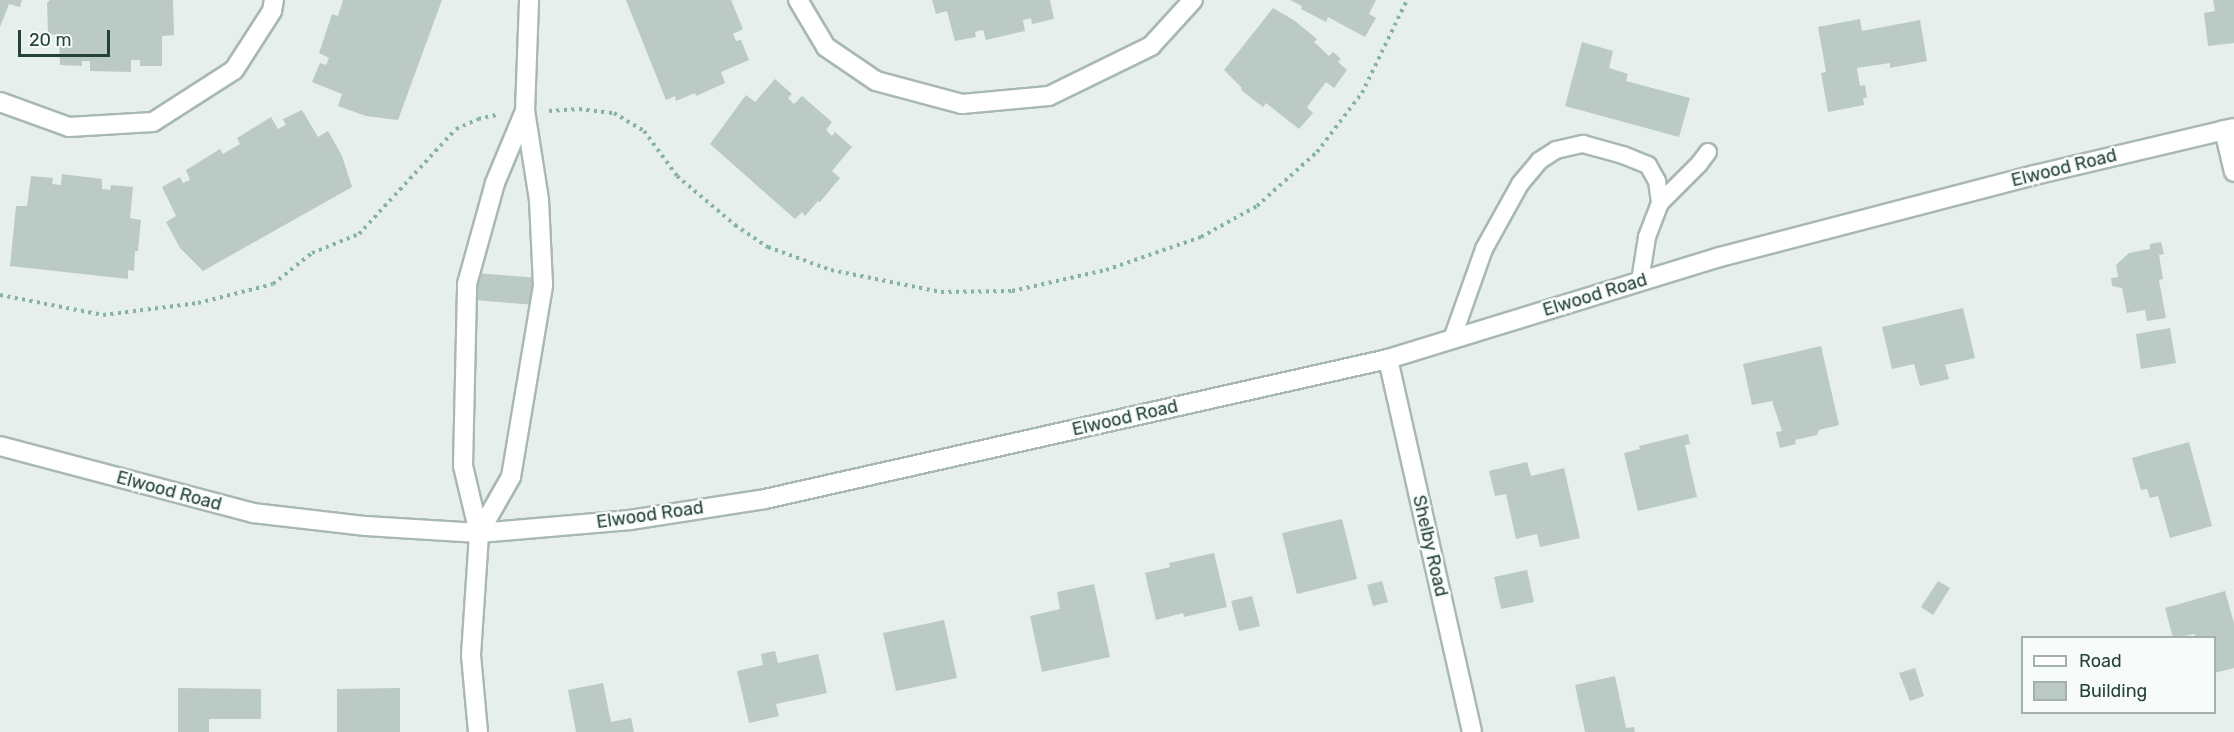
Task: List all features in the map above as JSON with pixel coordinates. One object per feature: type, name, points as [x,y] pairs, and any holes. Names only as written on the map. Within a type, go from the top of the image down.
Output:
[{"type":"street","points":[[0,102],[69,127],[153,122],[234,70],[272,10],[274,0]]},
{"type":"street","points":[[479,533],[511,477],[543,285],[539,200],[525,111],[529,0]]},
{"type":"street","points":[[798,0],[826,47],[876,81],[962,104],[1050,96],[1151,46],[1193,0]]},
{"type":"street","points":[[478,732],[471,655],[479,533],[463,466],[467,284],[495,183],[525,111]]},
{"type":"street","points":[[2229,129],[2234,172]]},
{"type":"street","name":"Elwood Road","points":[[0,446],[253,513],[366,526],[479,533],[630,520],[765,499],[1388,359],[1720,256],[1945,198],[2229,129]]},
{"type":"street","name":"Shelby Road","points":[[1388,359],[1472,732]]},
{"type":"lane","points":[[1452,339],[1484,249],[1520,184],[1539,161],[1548,155],[1556,150],[1583,144],[1623,154],[1648,165],[1657,181],[1660,203]]},
{"type":"lane","points":[[1640,281],[1647,237],[1660,203],[1708,152]]},
{"type":"path","points":[[546,111],[579,109],[614,113],[644,131],[677,176],[735,225],[768,246],[831,270],[941,292],[1012,291],[1127,263],[1201,237],[1257,206],[1317,152],[1362,93],[1407,0]]},
{"type":"path","points":[[0,295],[103,315],[198,303],[273,284],[312,253],[359,234],[456,129],[478,119]]},
{"type":"building","points":[[0,0],[22,0],[20,7],[9,4],[0,27]]},
{"type":"building","points":[[50,0],[173,0],[174,35],[162,36],[162,66],[140,66],[140,60],[131,60],[131,72],[90,71],[90,61],[82,61],[82,66],[60,65],[59,35],[48,34],[47,3]]},
{"type":"building","points":[[343,0],[442,0],[398,120],[366,116],[338,106],[342,94],[312,82],[320,63],[326,65],[329,58],[319,53],[332,14],[338,16]]},
{"type":"building","points":[[626,0],[731,0],[743,29],[733,34],[736,41],[741,40],[749,60],[721,72],[725,83],[696,96],[695,93],[676,101],[675,96],[666,100]]},
{"type":"building","points":[[932,0],[1050,0],[1054,19],[1032,24],[1031,18],[1023,20],[1025,31],[986,40],[983,30],[975,32],[976,37],[955,41],[947,11],[936,14]]},
{"type":"building","points":[[1290,0],[1376,0],[1369,14],[1376,18],[1365,37],[1328,17],[1326,22],[1301,9],[1302,6]]},
{"type":"building","points":[[2213,0],[2234,0],[2234,43],[2208,46],[2204,13],[2215,11]]},
{"type":"building","points":[[1273,8],[1295,21],[1317,39],[1314,42],[1329,56],[1333,52],[1341,59],[1338,62],[1347,70],[1334,88],[1326,82],[1307,107],[1313,113],[1299,129],[1266,103],[1263,107],[1241,90],[1242,88],[1224,70]]},
{"type":"building","points":[[1860,19],[1862,31],[1920,20],[1927,61],[1890,68],[1890,63],[1857,68],[1860,86],[1865,85],[1867,98],[1863,98],[1864,105],[1828,112],[1821,73],[1826,72],[1818,27]]},
{"type":"building","points":[[1582,42],[1613,51],[1609,68],[1628,74],[1626,81],[1690,98],[1679,137],[1565,106]]},
{"type":"building","points":[[775,79],[792,94],[788,98],[794,104],[802,96],[832,122],[826,130],[832,136],[835,132],[852,147],[832,171],[840,178],[805,216],[802,212],[795,219],[710,144],[746,95],[755,102]]},
{"type":"building","points":[[302,110],[318,137],[328,131],[342,156],[352,187],[203,271],[180,248],[166,222],[176,216],[162,187],[180,177],[183,183],[190,180],[186,170],[220,149],[223,154],[240,144],[237,138],[271,117],[278,129],[286,125],[283,119]]},
{"type":"building","points":[[62,174],[102,179],[102,189],[110,190],[111,185],[133,187],[130,218],[141,220],[134,271],[128,270],[128,279],[10,266],[16,206],[27,206],[31,176],[53,178],[52,184],[61,185]]},
{"type":"building","points":[[2161,242],[2164,254],[2159,255],[2163,279],[2159,280],[2166,318],[2147,321],[2145,310],[2127,313],[2122,288],[2112,286],[2111,278],[2118,277],[2116,265],[2129,253],[2150,249],[2150,244]]},
{"type":"building","points":[[476,273],[537,278],[535,305],[474,300]]},
{"type":"building","points":[[1963,308],[1975,358],[1945,365],[1949,379],[1920,386],[1914,364],[1892,369],[1882,327]]},
{"type":"building","points":[[2170,328],[2176,363],[2141,369],[2136,334]]},
{"type":"building","points":[[1821,346],[1839,425],[1819,430],[1817,435],[1795,440],[1796,444],[1780,448],[1776,432],[1782,431],[1772,401],[1752,405],[1743,364]]},
{"type":"building","points":[[1688,434],[1690,444],[1685,445],[1697,497],[1638,511],[1624,453],[1640,449],[1639,446]]},
{"type":"building","points":[[2189,442],[2212,526],[2170,538],[2158,496],[2150,498],[2147,489],[2141,490],[2132,458]]},
{"type":"building","points":[[1527,462],[1531,476],[1564,468],[1580,538],[1540,547],[1537,534],[1516,539],[1506,494],[1495,496],[1489,471]]},
{"type":"building","points":[[1342,519],[1357,579],[1297,594],[1282,533]]},
{"type":"building","points":[[1214,553],[1227,607],[1184,617],[1183,613],[1156,620],[1145,573],[1170,567],[1169,563]]},
{"type":"building","points":[[1527,570],[1534,602],[1501,609],[1494,577]]},
{"type":"building","points":[[1382,581],[1388,602],[1373,606],[1367,585]]},
{"type":"building","points":[[1938,581],[1950,588],[1933,615],[1921,607]]},
{"type":"building","points":[[1094,584],[1110,657],[1042,672],[1030,616],[1060,609],[1057,592]]},
{"type":"building","points":[[2225,591],[2234,623],[2234,668],[2216,672],[2216,636],[2195,636],[2195,634],[2172,636],[2165,608]]},
{"type":"building","points":[[1252,596],[1260,626],[1239,631],[1231,601]]},
{"type":"building","points":[[944,620],[957,678],[896,691],[883,633]]},
{"type":"building","points":[[775,651],[778,663],[818,654],[827,693],[776,704],[779,716],[749,723],[737,671],[763,665],[761,654]]},
{"type":"building","points":[[1915,668],[1924,696],[1910,701],[1899,673]]},
{"type":"building","points":[[1615,676],[1626,728],[1634,727],[1635,732],[1585,732],[1575,685]]},
{"type":"building","points":[[603,683],[611,722],[631,718],[634,732],[576,732],[568,690]]},
{"type":"building","points":[[178,688],[261,689],[261,719],[209,719],[209,732],[178,732]]},
{"type":"building","points":[[400,688],[400,732],[337,732],[337,689]]}]
